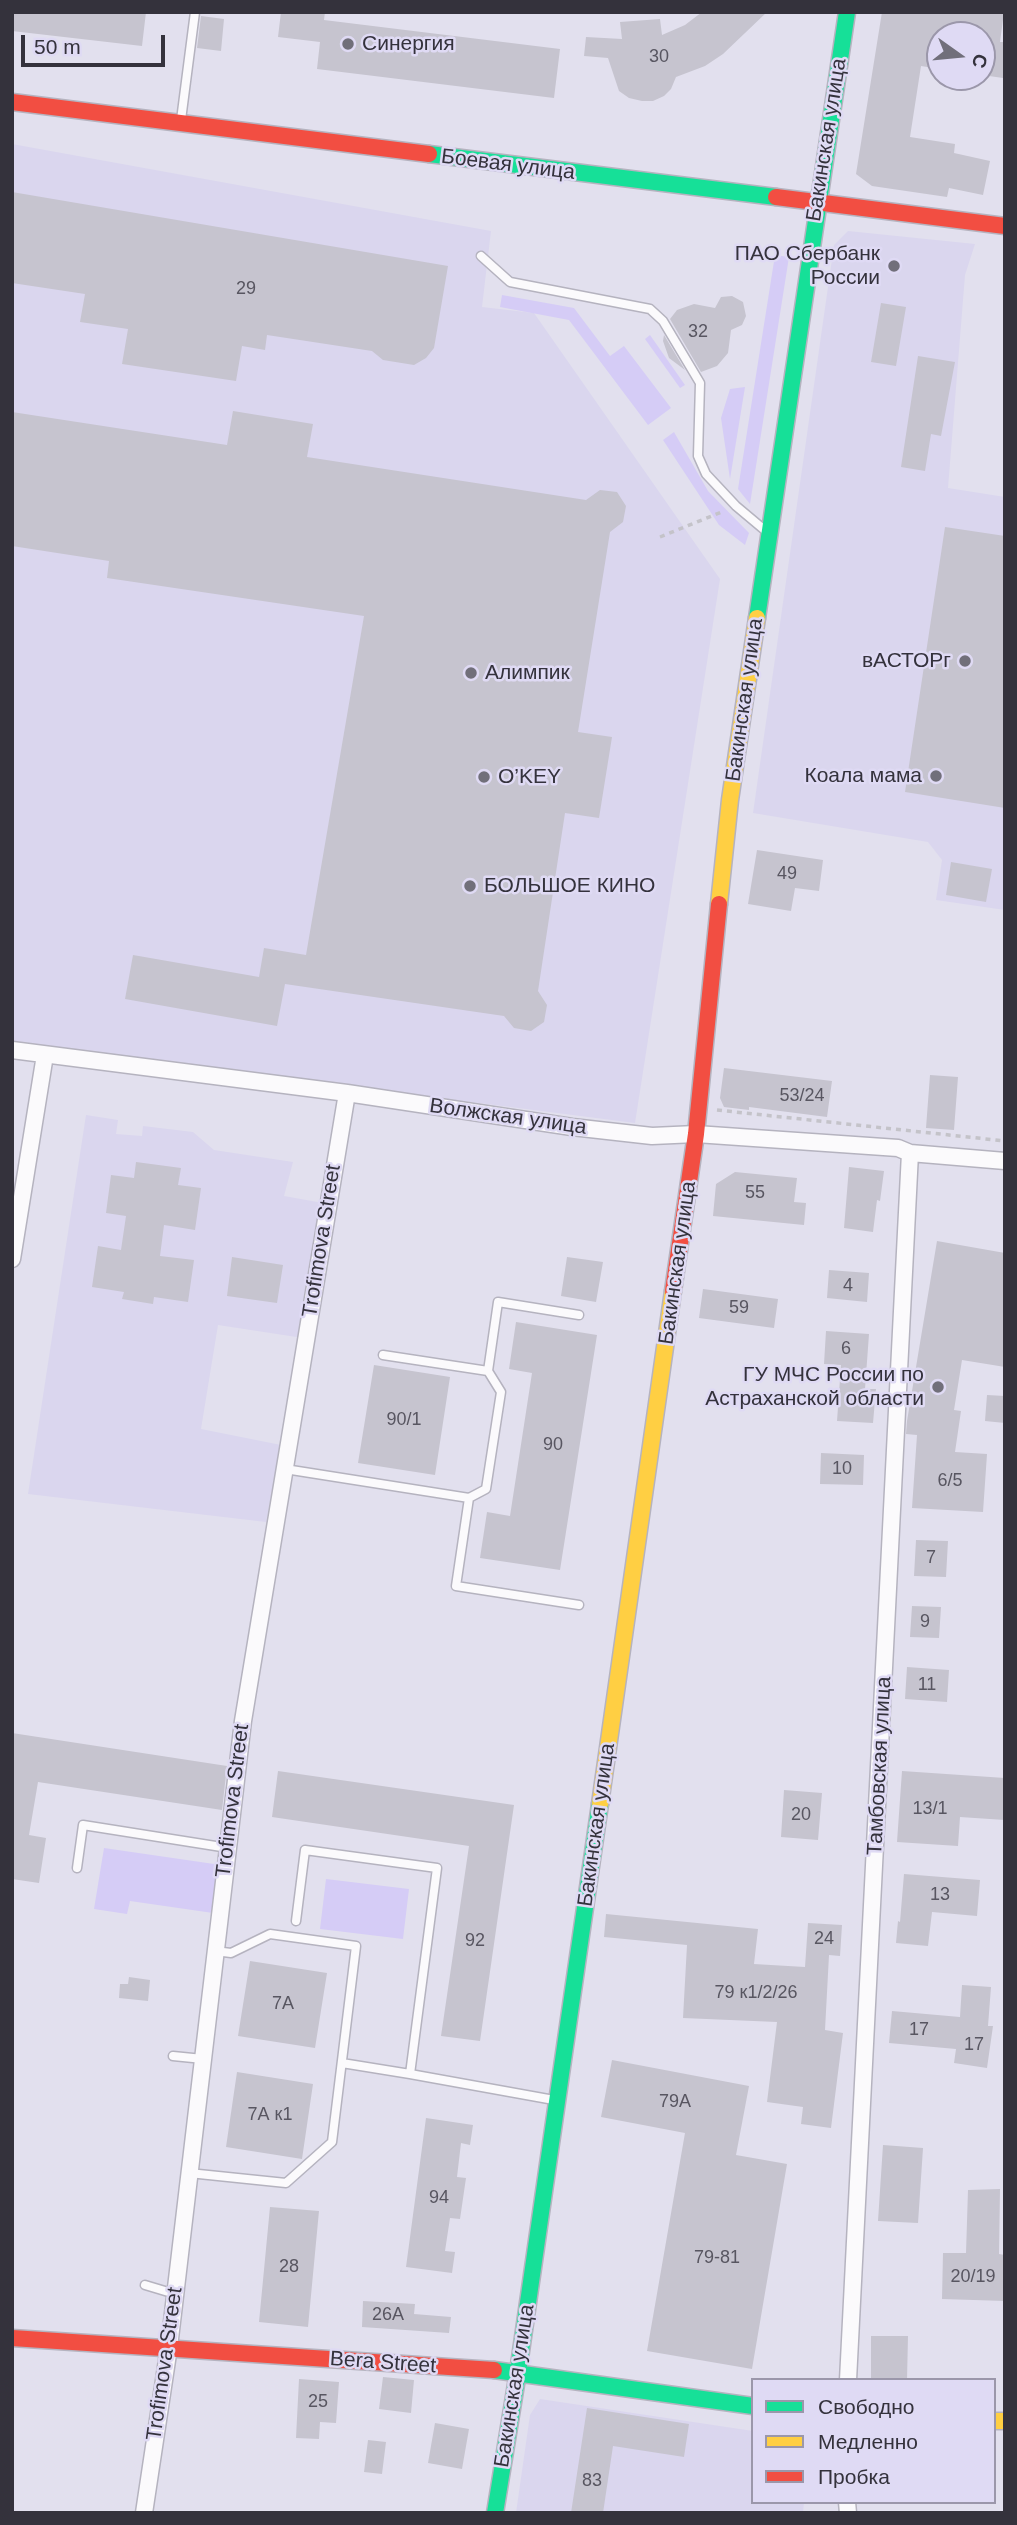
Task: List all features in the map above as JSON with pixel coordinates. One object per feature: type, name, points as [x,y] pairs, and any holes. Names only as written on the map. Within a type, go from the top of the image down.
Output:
[{"type":"main road","name":"Бакинская улица","points":[[495,2513],[518,2372],[696,1134],[730,800],[847,12]]},
{"type":"main road","name":"Боевая улица","points":[[12,102],[1005,226]]},
{"type":"main road","name":"Bera Street","points":[[12,2338],[518,2372],[751,2406]]},
{"type":"street","name":"Волжская улица","points":[[12,1051],[347,1093],[652,1136],[696,1134],[898,1148],[910,1153],[1005,1161]]},
{"type":"street","points":[[12,1259],[45,1055]]},
{"type":"street","name":"Trofimova Street","points":[[144,2513],[169,2347],[243,1721],[347,1093]]},
{"type":"street","name":"Тамбовская улица","points":[[848,2378],[910,1153]]},
{"type":"lane","points":[[181,123],[195,12]]},
{"type":"lane","points":[[481,256],[510,282],[650,309],[663,321],[699,383],[698,456],[706,474],[736,506],[769,534]]},
{"type":"lane","points":[[285,1469],[470,1497],[486,1489],[501,1392],[488,1371],[498,1302],[579,1315]]},
{"type":"lane","points":[[383,1355],[488,1371]]},
{"type":"lane","points":[[470,1497],[456,1586],[579,1605]]},
{"type":"lane","points":[[77,1868],[83,1825],[228,1849]]},
{"type":"lane","points":[[296,1921],[306,1850],[437,1868],[410,2074]]},
{"type":"lane","points":[[189,2174],[286,2183],[332,2142],[356,1946],[270,1934],[231,1953],[215,1951]]},
{"type":"lane","points":[[173,2056],[202,2059]]},
{"type":"lane","points":[[342,2063],[557,2101]]},
{"type":"lane","points":[[145,2285],[175,2294]]},
{"type":"path","points":[[660,537],[736,506]]},
{"type":"path","points":[[716,1110],[1005,1141]]},
{"type":"shaded area","points":[[12,144],[491,231],[482,307],[534,313],[720,579],[635,1123],[12,1043]]},
{"type":"shaded area","points":[[848,231],[975,244],[965,275],[948,488],[1005,497],[1005,910],[936,900],[942,860],[928,842],[753,813],[834,245]]},
{"type":"shaded area","points":[[775,255],[789,257],[750,504],[738,489]]},
{"type":"shaded area","points":[[502,295],[574,308],[610,356],[624,346],[671,408],[648,425],[569,320],[500,307]]},
{"type":"shaded area","points":[[650,335],[685,385],[680,388],[645,339]]},
{"type":"shaded area","points":[[745,387],[730,479],[721,418],[730,389]]},
{"type":"shaded area","points":[[674,432],[708,491],[749,533],[745,545],[719,525],[663,440]]},
{"type":"shaded area","points":[[86,1115],[118,1120],[116,1134],[142,1136],[143,1126],[193,1132],[214,1150],[293,1162],[284,1196],[323,1203],[303,1338],[218,1325],[201,1429],[281,1445],[266,1522],[28,1494]]},
{"type":"shaded area","points":[[104,1848],[221,1865],[213,1913],[130,1901],[127,1914],[94,1909]]},
{"type":"shaded area","points":[[326,1879],[409,1889],[403,1939],[320,1929]]},
{"type":"shaded area","points":[[540,2399],[751,2431],[751,2504],[804,2504],[803,2513],[516,2513],[530,2415]]},
{"type":"building","points":[[12,12],[146,12],[142,46],[12,31]]},
{"type":"building","points":[[281,12],[325,12],[324,20],[560,49],[554,98],[317,69],[320,42],[278,37]]},
{"type":"building","points":[[702,12],[767,12],[723,54],[705,66],[676,77],[671,89],[653,101],[629,98],[619,91],[608,58],[584,56],[586,37],[622,39],[620,22],[660,19],[662,35],[685,25]]},
{"type":"building","points":[[882,12],[1004,12],[1000,42],[1005,42],[1003,78],[996,77],[996,21],[926,21],[926,67],[921,66],[910,137],[955,144],[954,153],[990,161],[983,195],[949,188],[947,197],[872,186],[856,174]]},
{"type":"building","points":[[201,16],[224,19],[221,51],[197,48]]},
{"type":"building","points":[[12,192],[448,266],[434,348],[426,358],[414,365],[383,360],[372,351],[267,335],[265,350],[242,346],[236,381],[122,364],[128,329],[80,322],[85,294],[12,283]]},
{"type":"building","points":[[732,296],[743,302],[746,316],[742,325],[731,330],[728,353],[717,366],[701,372],[670,319],[677,310],[694,304],[715,308],[721,297]]},
{"type":"building","points":[[881,303],[906,307],[896,366],[871,362]]},
{"type":"building","points":[[664,335],[685,370],[669,358],[663,341]]},
{"type":"building","points":[[918,356],[955,362],[941,436],[931,434],[925,471],[901,467]]},
{"type":"building","name":"Алимпик","points":[[233,411],[313,424],[307,457],[586,500],[600,490],[617,492],[626,506],[623,522],[610,532],[578,732],[612,737],[599,818],[565,813],[538,991],[547,1005],[544,1022],[531,1031],[514,1028],[504,1016],[285,984],[277,1026],[125,999],[133,955],[259,977],[264,948],[306,955],[364,616],[107,578],[109,561],[12,546],[12,412],[227,445]]},
{"type":"building","name":"вАСТОРг","points":[[945,527],[1005,536],[1005,808],[905,792]]},
{"type":"building","points":[[757,850],[823,860],[819,891],[795,888],[791,911],[748,904]]},
{"type":"building","points":[[951,862],[992,869],[986,902],[946,895]]},
{"type":"building","points":[[724,1068],[832,1081],[827,1117],[749,1107],[749,1110],[724,1107],[720,1098]]},
{"type":"building","points":[[930,1075],[958,1077],[954,1130],[926,1128]]},
{"type":"building","points":[[136,1162],[181,1168],[178,1185],[201,1188],[195,1230],[164,1225],[160,1256],[194,1260],[188,1302],[154,1297],[153,1304],[122,1299],[124,1292],[92,1287],[98,1246],[121,1250],[126,1216],[106,1213],[111,1175],[134,1178]]},
{"type":"building","points":[[849,1167],[884,1171],[873,1232],[844,1228]]},
{"type":"building","points":[[735,1172],[797,1178],[794,1202],[806,1203],[804,1225],[713,1216],[716,1184]]},
{"type":"building","points":[[937,1241],[1005,1253],[1005,1367],[962,1360],[954,1410],[961,1411],[955,1452],[987,1454],[983,1512],[912,1508],[917,1435],[906,1434],[907,1421]]},
{"type":"building","points":[[232,1257],[283,1265],[277,1303],[227,1296]]},
{"type":"building","points":[[567,1257],[603,1262],[596,1302],[561,1296]]},
{"type":"building","points":[[829,1270],[869,1273],[867,1302],[827,1298]]},
{"type":"building","points":[[703,1289],[778,1299],[774,1328],[699,1318]]},
{"type":"building","points":[[516,1322],[597,1335],[560,1570],[480,1558],[487,1512],[510,1516],[532,1373],[509,1369]]},
{"type":"building","points":[[826,1331],[869,1334],[865,1389],[876,1389],[873,1423],[837,1421],[841,1365],[824,1364]]},
{"type":"building","points":[[374,1365],[450,1377],[435,1475],[358,1463]]},
{"type":"building","points":[[987,1395],[1005,1396],[1005,1423],[985,1421]]},
{"type":"building","points":[[821,1453],[864,1455],[863,1485],[820,1484]]},
{"type":"building","points":[[916,1540],[948,1541],[946,1577],[914,1576]]},
{"type":"building","points":[[912,1606],[941,1607],[939,1638],[910,1637]]},
{"type":"building","points":[[907,1667],[949,1670],[947,1702],[905,1699]]},
{"type":"building","points":[[12,1733],[227,1766],[222,1810],[38,1782],[29,1835],[46,1838],[39,1883],[12,1879]]},
{"type":"building","points":[[278,1771],[514,1805],[480,2041],[441,2036],[469,1846],[272,1817]]},
{"type":"building","points":[[902,1771],[1005,1778],[1005,1820],[960,1817],[958,1846],[897,1842]]},
{"type":"building","points":[[784,1790],[822,1793],[818,1840],[781,1837]]},
{"type":"building","points":[[904,1874],[980,1880],[977,1916],[932,1912],[928,1946],[896,1943]]},
{"type":"building","points":[[606,1914],[758,1929],[754,1964],[805,1967],[808,1923],[842,1925],[840,1956],[829,1955],[825,2030],[843,2033],[831,2128],[801,2124],[803,2107],[767,2102],[777,2022],[683,2018],[687,1945],[604,1937]]},
{"type":"building","points":[[250,1961],[327,1973],[315,2048],[238,2036]]},
{"type":"building","points":[[129,1977],[150,1980],[148,2001],[119,1998],[120,1984],[128,1984]]},
{"type":"building","points":[[962,1985],[991,1987],[988,2026],[993,2026],[987,2068],[954,2063],[956,2049],[889,2043],[892,2011],[960,2017]]},
{"type":"building","points":[[612,2060],[749,2086],[736,2155],[787,2164],[752,2369],[647,2351],[685,2133],[601,2117]]},
{"type":"building","points":[[237,2072],[313,2084],[302,2159],[226,2147]]},
{"type":"building","points":[[426,2118],[473,2125],[470,2145],[461,2143],[457,2177],[466,2178],[460,2219],[450,2218],[445,2251],[455,2252],[452,2273],[406,2267]]},
{"type":"building","points":[[883,2145],[923,2148],[918,2223],[878,2221]]},
{"type":"building","points":[[1000,2189],[999,2254],[1005,2255],[1005,2301],[942,2299],[943,2253],[966,2253],[968,2190]]},
{"type":"building","points":[[270,2207],[319,2211],[308,2327],[259,2322]]},
{"type":"building","points":[[363,2301],[415,2304],[414,2314],[451,2317],[449,2333],[362,2327]]},
{"type":"building","points":[[871,2336],[908,2336],[907,2378],[871,2378]]},
{"type":"building","points":[[383,2377],[414,2380],[411,2413],[379,2409]]},
{"type":"building","points":[[299,2379],[339,2382],[336,2423],[320,2422],[319,2439],[296,2438]]},
{"type":"building","points":[[587,2408],[689,2424],[684,2457],[613,2446],[603,2513],[571,2513]]},
{"type":"building","points":[[435,2423],[469,2429],[462,2469],[428,2463]]},
{"type":"building","points":[[368,2440],[386,2442],[382,2474],[364,2472]]},
{"type":"traffic: fast","points":[[757,618],[847,12]]},
{"type":"traffic: fast","points":[[429,154],[776,197]]},
{"type":"traffic: fast","points":[[495,2513],[600,1804]]},
{"type":"traffic: fast","points":[[494,2370],[751,2406]]},
{"type":"traffic: slow","points":[[719,904],[730,800],[757,618]]},
{"type":"traffic: slow","points":[[600,1804],[673,1291]]},
{"type":"traffic: slow","points":[[996,2421],[1005,2421]]},
{"type":"traffic: jam","points":[[12,102],[429,154]]},
{"type":"traffic: jam","points":[[776,197],[1005,226]]},
{"type":"traffic: jam","points":[[673,1291],[696,1134],[719,904]]},
{"type":"traffic: jam","points":[[12,2338],[494,2370]]},
{"type":"place","name":"Синергия","points":[[348,44]]},
{"type":"place","name":"ПАО Сбербанк России","points":[[894,266]]},
{"type":"place","name":"вАСТОРг","points":[[965,661]]},
{"type":"place","name":"Алимпик","points":[[471,673]]},
{"type":"place","name":"Коала мама","points":[[936,776]]},
{"type":"place","name":"O’KEY","points":[[484,777]]},
{"type":"place","name":"БОЛЬШОЕ КИНО","points":[[470,886]]},
{"type":"place","name":"ГУ МЧС России по Астраханской области","points":[[938,1387]]}]
